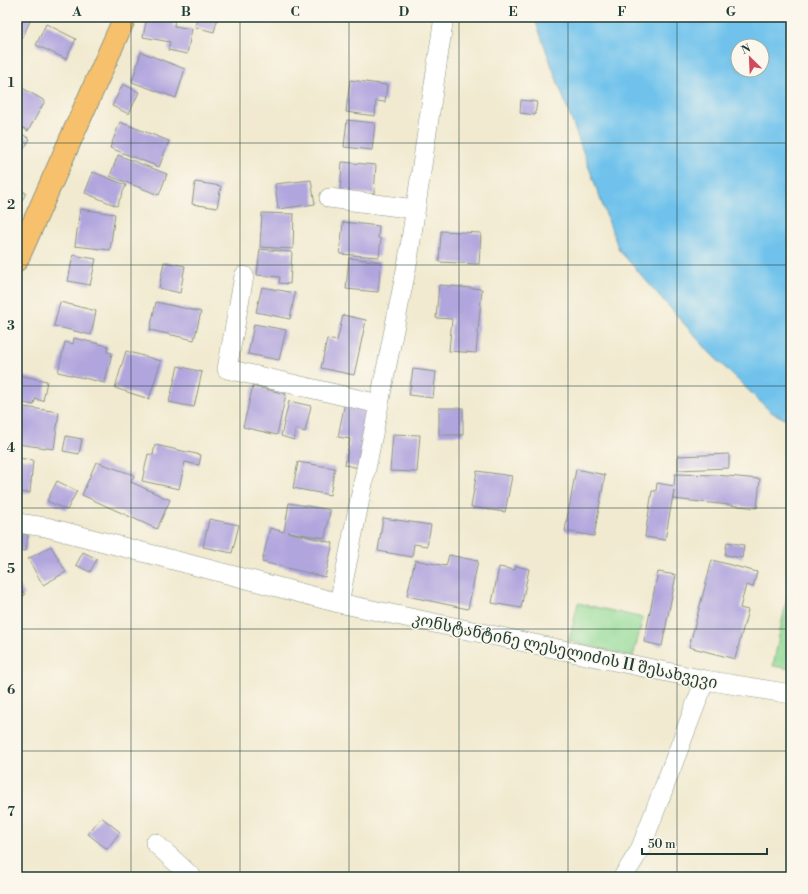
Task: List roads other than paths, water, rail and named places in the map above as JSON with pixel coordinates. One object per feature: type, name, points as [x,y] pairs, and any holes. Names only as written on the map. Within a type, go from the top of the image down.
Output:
[{"type":"main road","points":[[17,260],[125,17]]},
{"type":"street","points":[[339,603],[408,260],[414,209],[444,17]]},
{"type":"street","points":[[329,198],[414,209]]},
{"type":"street","points":[[244,276],[227,370],[379,404]]},
{"type":"street","name":"კონსტანტინე ლესელიძის II შესახვევი","points":[[17,523],[46,527],[339,603],[705,680],[791,694]]},
{"type":"street","points":[[623,877],[640,850],[705,680]]},
{"type":"street","points":[[155,843],[192,877]]},
{"type":"water","points":[[534,17],[791,17],[791,422],[771,412],[711,354],[619,250]]}]
